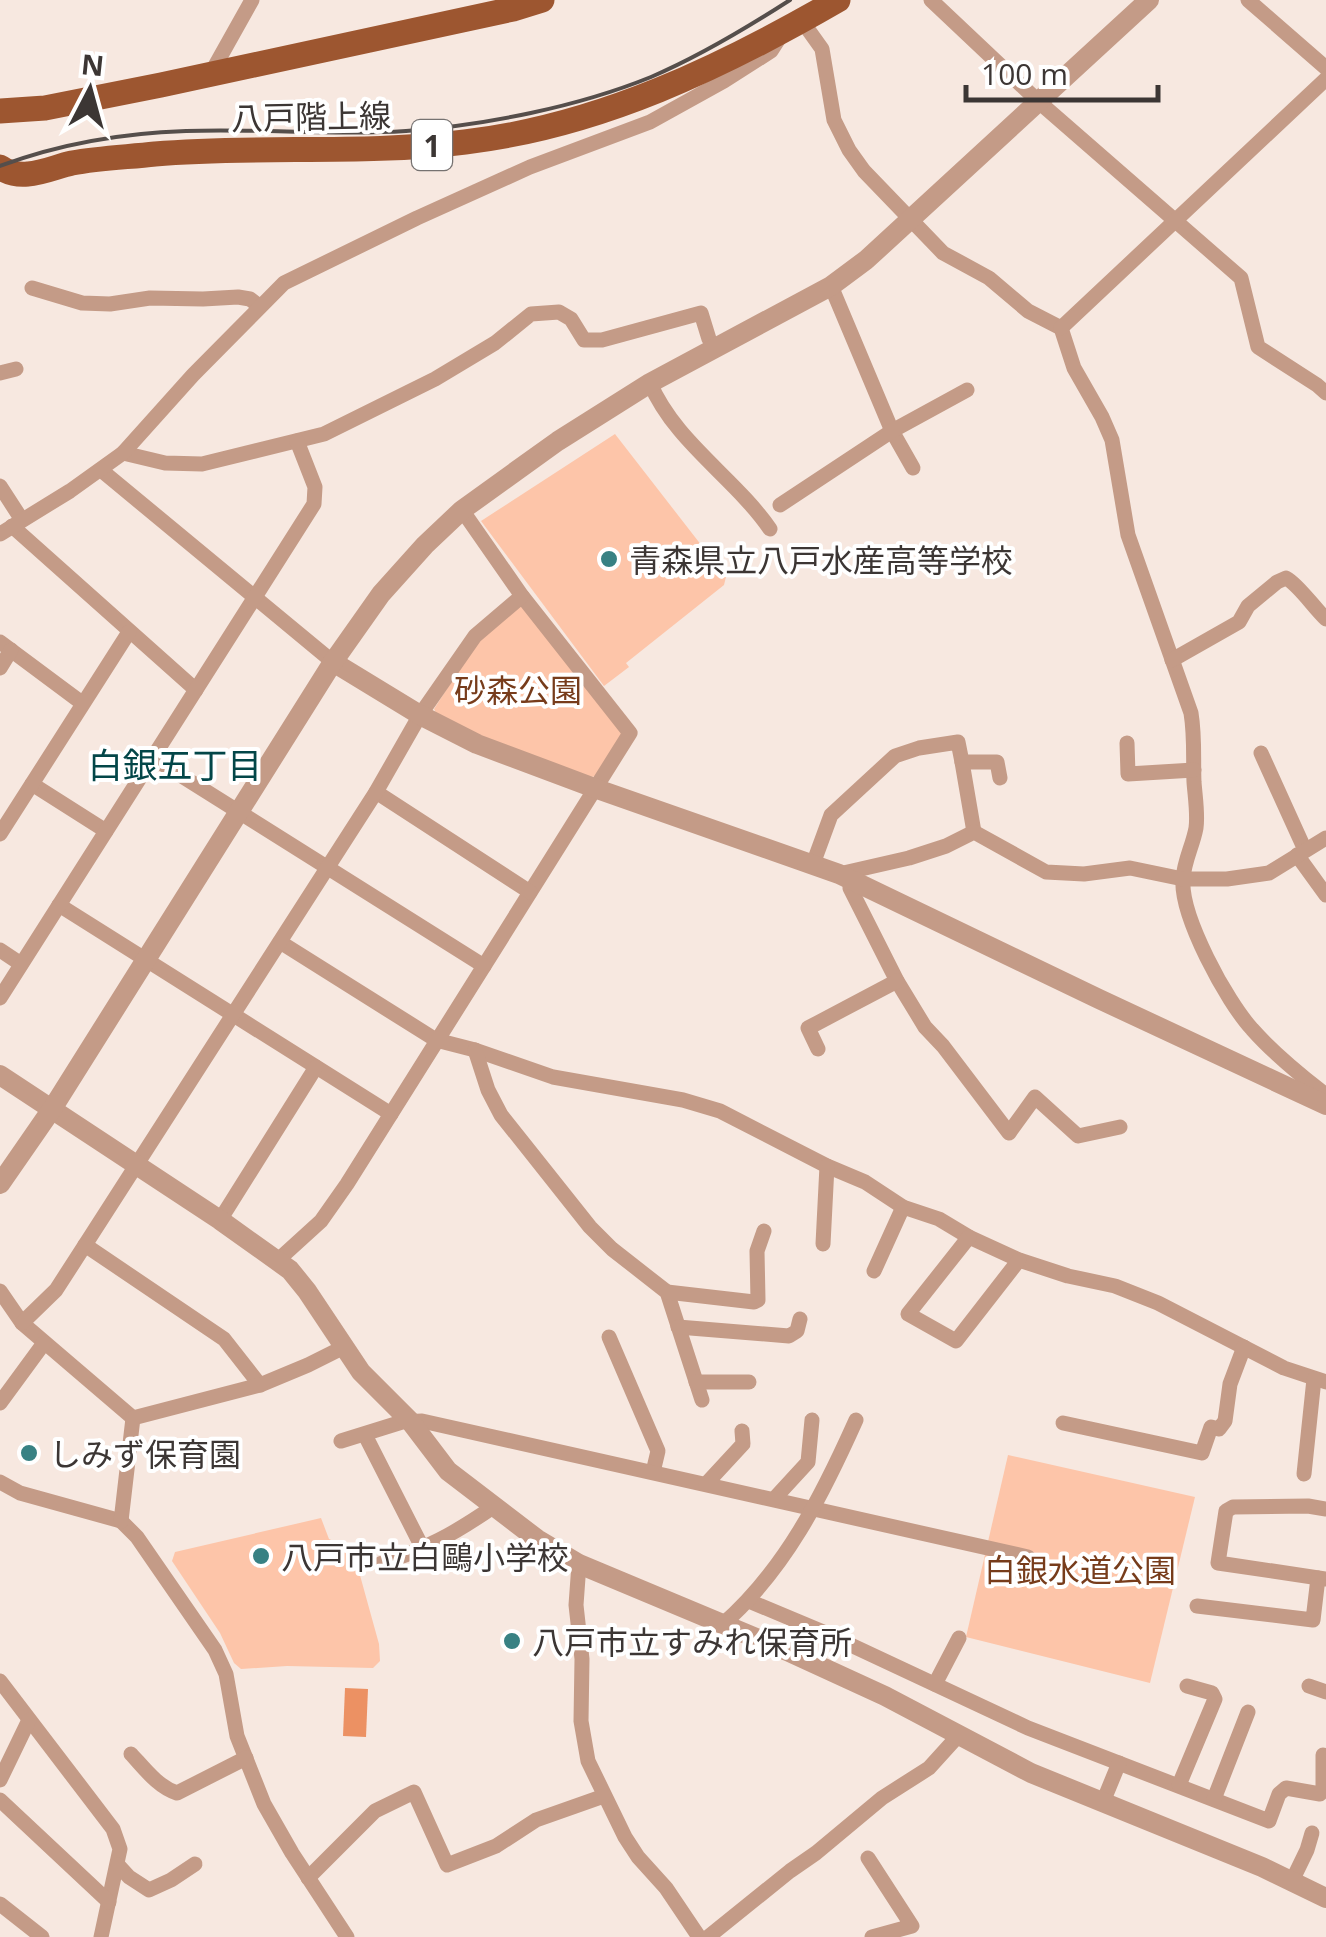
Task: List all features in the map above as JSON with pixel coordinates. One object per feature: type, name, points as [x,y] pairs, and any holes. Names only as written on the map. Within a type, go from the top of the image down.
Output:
[{"type":"main road","name":"八戸階上線","points":[[0,111],[45,108],[210,75],[513,10],[542,0]]},
{"type":"main road","name":"八戸階上線","points":[[0,167],[27,174],[76,162],[181,152],[396,148],[499,138],[612,110],[651,95],[725,62],[838,0]]},
{"type":"street","points":[[210,75],[252,0]]},
{"type":"street","points":[[932,0],[1038,102],[1241,278],[1258,347],[1326,393]]},
{"type":"street","points":[[0,1184],[52,1109],[333,662],[381,594],[425,545],[462,510],[558,441],[650,383],[832,286],[866,260],[1150,0]]},
{"type":"street","points":[[1248,0],[1326,68]]},
{"type":"street","points":[[12,526],[123,453],[284,282],[530,167],[650,122],[770,51],[794,25],[822,49],[834,120],[864,171],[943,253],[989,278],[1028,311],[1061,328],[1074,368],[1112,440],[1128,535],[1192,714],[1196,827],[1183,879],[1188,918],[1249,1027],[1326,1096]]},
{"type":"street","points":[[1061,328],[1326,78]]},
{"type":"street","points":[[832,286],[892,431],[913,468]]},
{"type":"street","points":[[32,288],[82,304],[238,297],[260,306]]},
{"type":"street","points":[[123,453],[165,463],[202,464],[324,434],[435,379],[495,343],[531,314],[558,312],[571,319],[584,340],[602,340],[701,313],[709,339]]},
{"type":"street","points":[[650,383],[656,398],[695,448],[770,529]]},
{"type":"street","points":[[780,504],[892,431],[967,390]]},
{"type":"street","points":[[0,998],[314,504],[315,487],[297,441]]},
{"type":"street","points":[[101,470],[333,662],[420,715],[477,744],[596,790],[846,877],[1326,1105]]},
{"type":"street","points":[[0,486],[12,526],[196,690]]},
{"type":"street","points":[[276,1261],[321,1221],[347,1184],[630,733],[522,596],[462,510]]},
{"type":"street","points":[[1172,660],[1239,622],[1248,606],[1286,578],[1326,619]]},
{"type":"street","points":[[22,1323],[56,1290],[86,1246],[376,792],[420,715],[475,636],[522,596]]},
{"type":"street","points":[[0,834],[129,632]]},
{"type":"street","points":[[0,668],[6,646],[82,703]]},
{"type":"street","points":[[814,864],[831,815],[895,756],[920,748],[958,742],[974,832]]},
{"type":"street","points":[[1127,743],[1128,774],[1194,770]]},
{"type":"street","points":[[1261,753],[1301,852],[1326,895]]},
{"type":"street","points":[[153,758],[484,966]]},
{"type":"street","points":[[962,762],[997,762],[1000,778]]},
{"type":"street","points":[[32,784],[106,831]]},
{"type":"street","points":[[376,792],[530,892]]},
{"type":"street","points":[[974,832],[1046,872],[1084,874],[1130,868],[1183,879],[1268,873],[1326,838]]},
{"type":"street","points":[[846,877],[946,846],[974,832]]},
{"type":"street","points":[[846,877],[924,1027],[944,1046],[1009,1133],[1035,1097],[1078,1136],[1120,1127]]},
{"type":"street","points":[[60,905],[391,1114]]},
{"type":"street","points":[[280,942],[436,1040],[553,1076],[704,1105],[865,1182],[903,1207],[939,1218],[1020,1260],[1158,1303],[1284,1368],[1320,1381],[1304,1474]]},
{"type":"street","points":[[0,950],[21,964]]},
{"type":"street","points":[[818,1050],[808,1028],[897,981]]},
{"type":"street","points":[[476,1050],[488,1090],[501,1115],[590,1227],[667,1292],[758,1300],[757,1251],[764,1231]]},
{"type":"street","points":[[220,1220],[316,1067]]},
{"type":"street","points":[[0,1075],[290,1270],[361,1372],[410,1421],[448,1471],[537,1539],[578,1564],[885,1696],[1031,1773],[1262,1867],[1326,1898]]},
{"type":"street","points":[[824,1244],[827,1166]]},
{"type":"street","points":[[874,1271],[903,1207]]},
{"type":"street","points":[[970,1237],[908,1314],[956,1340],[1020,1260]]},
{"type":"street","points":[[86,1246],[224,1339],[260,1385]]},
{"type":"street","points":[[0,1290],[22,1323],[133,1418]]},
{"type":"street","points":[[667,1292],[702,1400]]},
{"type":"street","points":[[678,1327],[789,1336],[797,1330],[800,1319]]},
{"type":"street","points":[[609,1336],[658,1451],[653,1472]]},
{"type":"street","points":[[0,1403],[44,1343]]},
{"type":"street","points":[[133,1418],[260,1385],[344,1347]]},
{"type":"street","points":[[1063,1423],[1202,1453],[1211,1426],[1219,1429],[1225,1422],[1230,1384],[1244,1348]]},
{"type":"street","points":[[696,1382],[749,1382]]},
{"type":"street","points":[[121,1521],[133,1418]]},
{"type":"street","points":[[774,1500],[808,1462],[812,1420]]},
{"type":"street","points":[[722,1626],[749,1602],[798,1537],[856,1420]]},
{"type":"street","points":[[342,1442],[410,1421],[422,1421],[1028,1557]]},
{"type":"street","points":[[706,1484],[743,1444],[742,1430]]},
{"type":"street","points":[[365,1436],[424,1549]]},
{"type":"street","points":[[0,1482],[20,1493],[121,1521],[137,1536],[215,1650],[226,1674],[237,1736],[264,1804],[347,1937]]},
{"type":"street","points":[[380,1564],[454,1534],[494,1507]]},
{"type":"street","points":[[1197,1606],[1313,1620],[1322,1579],[1218,1563],[1223,1520],[1226,1511],[1233,1507],[1326,1508]]},
{"type":"street","points":[[578,1564],[581,1721],[588,1760],[632,1847],[699,1937]]},
{"type":"street","points":[[749,1602],[823,1632],[1028,1728],[1269,1821],[1279,1794],[1286,1788],[1320,1794],[1323,1791],[1323,1755]]},
{"type":"street","points":[[935,1684],[958,1638]]},
{"type":"street","points":[[0,1681],[113,1829],[120,1850],[101,1937]]},
{"type":"street","points":[[1179,1785],[1215,1699],[1212,1693],[1187,1686]]},
{"type":"street","points":[[1309,1686],[1326,1692]]},
{"type":"street","points":[[1214,1799],[1248,1712]]},
{"type":"street","points":[[0,1780],[29,1720]]},
{"type":"street","points":[[708,1937],[882,1798],[929,1768],[958,1736]]},
{"type":"street","points":[[130,1754],[169,1790],[178,1793],[246,1758]]},
{"type":"street","points":[[1103,1802],[1119,1764]]},
{"type":"street","points":[[308,1878],[375,1811],[414,1792],[447,1864],[496,1846],[536,1820],[604,1796]]},
{"type":"street","points":[[0,1800],[110,1902]]},
{"type":"street","points":[[1292,1882],[1312,1833]]},
{"type":"street","points":[[868,1858],[912,1926],[872,1937]]},
{"type":"street","points":[[118,1866],[149,1890],[194,1864]]},
{"type":"street","points":[[0,1904],[42,1937]]},
{"type":"green space","points":[[615,434],[726,577],[724,585],[626,663],[629,667],[604,686],[481,521]]},
{"type":"green space","name":"砂森公園","points":[[524,604],[624,736],[598,776],[591,777],[481,737],[434,709],[478,640]]},
{"type":"green space","name":"白銀水道公園","points":[[1008,1455],[1195,1497],[1150,1683],[966,1637]]},
{"type":"green space","points":[[321,1518],[329,1539],[353,1550],[379,1644],[380,1661],[373,1668],[241,1669],[172,1561],[175,1552]]},
{"type":"shaded area","points":[[345,1688],[368,1689],[366,1737],[343,1736]]},
{"type":"railway","points":[[0,166],[68,146],[139,134],[213,130],[406,131],[531,113],[651,77],[790,0]]},
{"type":"place","name":"青森県立八戸水産高等学校","points":[[609,559]]},
{"type":"place","name":"しみず保育園","points":[[29,1453]]},
{"type":"place","name":"八戸市立白鷗小学校","points":[[261,1556]]},
{"type":"place","name":"八戸市立すみれ保育所","points":[[512,1641]]},
{"type":"district","name":"白銀五丁目","points":[[175,764]]}]
